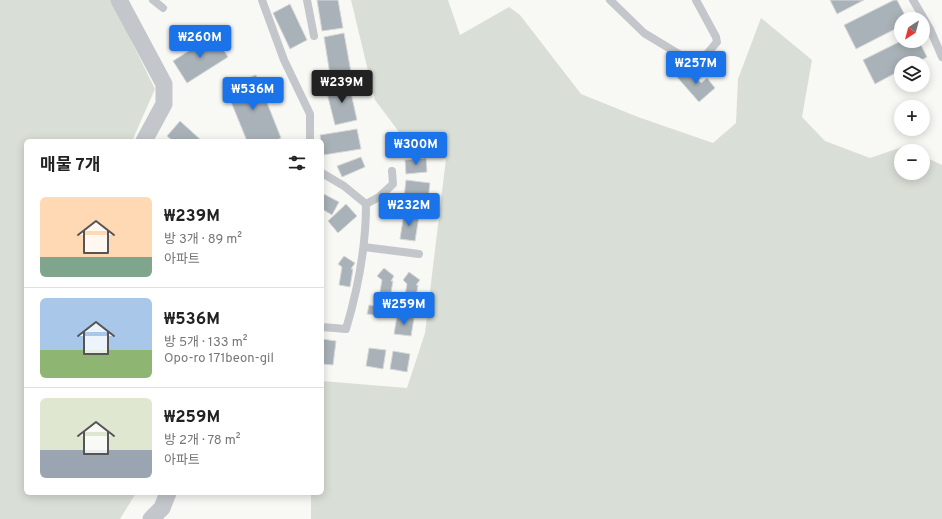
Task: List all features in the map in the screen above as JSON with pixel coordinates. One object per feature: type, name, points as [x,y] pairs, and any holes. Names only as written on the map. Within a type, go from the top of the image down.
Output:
[{"type":"street","points":[[119,0],[164,84],[164,104],[145,139]]},
{"type":"street","points":[[151,519],[162,508],[167,495]]},
{"type":"lane","points":[[153,0],[162,8]]},
{"type":"lane","points":[[307,0],[314,36]]},
{"type":"lane","points":[[610,0],[644,33],[682,56],[695,60],[706,55],[717,42],[716,37],[696,0]]},
{"type":"lane","points":[[913,0],[930,30],[942,57]]},
{"type":"lane","points":[[266,1],[284,60],[310,114],[310,139]]},
{"type":"lane","points":[[366,204],[379,197],[393,184],[392,171]]},
{"type":"lane","points":[[324,173],[366,204]]},
{"type":"lane","points":[[324,327],[346,329],[352,312],[366,236],[366,204]]},
{"type":"lane","points":[[364,247],[419,254]]},
{"type":"shaded area","points":[[0,0],[111,0],[155,89],[133,139],[24,139],[24,495],[135,495],[120,519],[0,519]]},
{"type":"shaded area","points":[[351,0],[448,0],[460,35],[509,7],[520,15],[581,94],[638,117],[713,143],[736,123],[738,79],[761,18],[812,60],[802,117],[825,141],[870,158],[894,150],[894,180],[930,180],[930,159],[942,165],[942,519],[311,519],[311,495],[324,495],[324,381],[407,388],[425,333],[446,159],[408,144],[375,100]]},
{"type":"building","points":[[317,0],[338,0],[343,28],[322,31]]},
{"type":"building","points":[[830,0],[864,0],[837,14]]},
{"type":"building","points":[[894,0],[897,0],[903,12],[894,12],[894,30],[856,49],[844,25]]},
{"type":"building","points":[[290,4],[307,40],[290,49],[273,13]]},
{"type":"building","points":[[344,33],[352,78],[331,81],[324,37]]},
{"type":"building","points":[[214,35],[228,57],[187,83],[173,61]]},
{"type":"building","points":[[894,44],[894,48],[922,48],[926,56],[894,56],[894,74],[875,84],[863,60]]},
{"type":"building","points":[[688,68],[701,83],[707,78],[715,88],[699,102],[677,77]]},
{"type":"building","points":[[256,75],[281,138],[246,139],[225,87]]},
{"type":"building","points":[[349,84],[357,120],[335,125],[326,89]]},
{"type":"building","points":[[180,121],[200,139],[171,139],[167,136]]},
{"type":"building","points":[[357,129],[361,149],[324,155],[324,139],[321,139],[320,135]]},
{"type":"building","points":[[361,157],[365,167],[342,177],[337,166]]},
{"type":"building","points":[[426,158],[427,172],[406,174],[405,160]]},
{"type":"building","points":[[406,180],[430,183],[428,199],[404,197]]},
{"type":"building","points":[[324,194],[339,202],[332,215],[324,210]]},
{"type":"building","points":[[346,204],[357,216],[338,233],[328,221]]},
{"type":"building","points":[[404,213],[419,216],[415,241],[400,239]]},
{"type":"building","points":[[344,256],[355,263],[351,269],[353,269],[350,287],[339,285],[342,267],[338,264]]},
{"type":"building","points":[[384,268],[394,276],[391,281],[393,281],[390,299],[379,297],[382,280],[377,276]]},
{"type":"building","points":[[409,272],[420,280],[416,285],[418,285],[415,303],[404,301],[407,284],[403,280]]},
{"type":"building","points":[[369,305],[389,308],[387,317],[367,314]]},
{"type":"building","points":[[397,316],[414,318],[411,336],[394,334]]},
{"type":"building","points":[[324,339],[336,341],[333,365],[324,364]]},
{"type":"building","points":[[369,348],[386,350],[383,369],[366,366]]},
{"type":"building","points":[[393,351],[410,354],[407,372],[390,369]]}]
